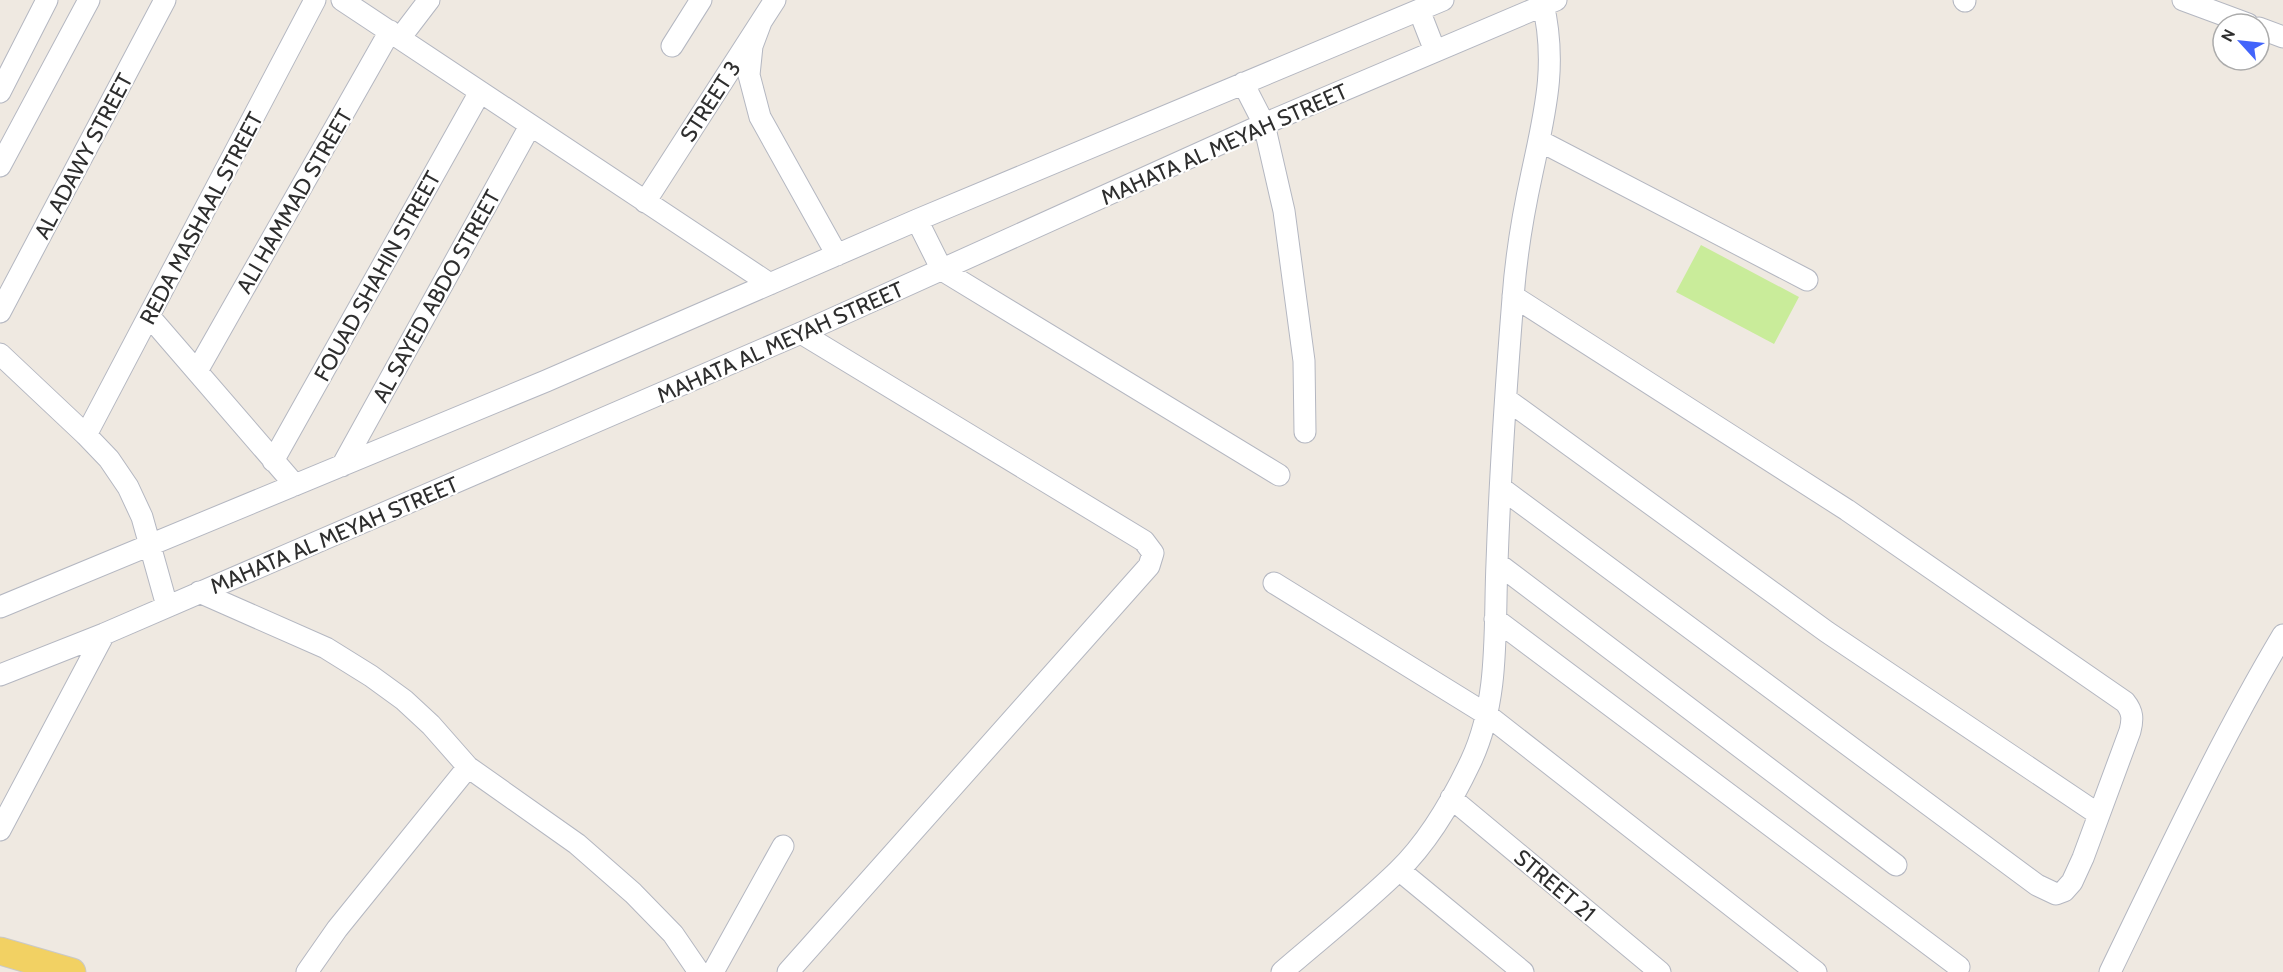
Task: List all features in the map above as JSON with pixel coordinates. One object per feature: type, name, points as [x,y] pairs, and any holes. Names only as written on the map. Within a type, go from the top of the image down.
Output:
[{"type":"main road","points":[[0,951],[72,972]]},
{"type":"street","points":[[0,92],[47,0]]},
{"type":"street","points":[[0,166],[89,0]]},
{"type":"street","name":"AL ADAWY STREET","points":[[0,312],[165,0]]},
{"type":"street","name":"REDA MASHAAL STREET","points":[[86,435],[315,0]]},
{"type":"street","points":[[342,0],[770,284]]},
{"type":"street","name":"ALI HAMMAD STREET","points":[[197,371],[395,35],[429,0]]},
{"type":"street","points":[[672,46],[701,0]]},
{"type":"street","name":"STREET 3","points":[[645,202],[775,0]]},
{"type":"street","name":"MAHATA AL MEYAH STREET","points":[[5,600],[150,545],[342,466],[917,220],[1443,0]]},
{"type":"street","points":[[2183,0],[2216,12]]},
{"type":"street","points":[[1282,972],[1399,870],[1424,840],[1451,798],[1471,760],[1486,714],[1495,652],[1497,563],[1513,296],[1520,236],[1545,116],[1549,71],[1547,2]]},
{"type":"street","name":"MAHATA AL MEYAH STREET","points":[[0,675],[104,634],[801,333],[1264,124],[1547,2]]},
{"type":"street","points":[[1419,10],[1435,51]]},
{"type":"street","points":[[761,22],[752,46],[749,75],[760,117],[837,255]]},
{"type":"street","points":[[1243,83],[1264,124],[1284,211],[1304,361],[1305,432]]},
{"type":"street","name":"FOUAD SHAHIN STREET","points":[[273,461],[480,92]]},
{"type":"street","name":"AL SAYED ABDO STREET","points":[[342,466],[530,126]]},
{"type":"street","points":[[1540,141],[1807,280]]},
{"type":"street","points":[[917,220],[942,270],[1279,475]]},
{"type":"street","points":[[1501,488],[2045,890],[2056,894],[2064,891],[2072,882],[2083,858],[2133,718],[2129,707],[2121,698],[1847,510],[1513,296]]},
{"type":"street","points":[[149,316],[296,485]]},
{"type":"street","points":[[788,972],[1149,566],[1153,552],[1144,541],[801,333]]},
{"type":"street","points":[[0,354],[86,435],[109,459],[128,487],[142,517],[168,606]]},
{"type":"street","points":[[1506,399],[1827,632],[2098,814]]},
{"type":"street","points":[[1497,563],[1896,865]]},
{"type":"street","points":[[1274,583],[1486,714],[1816,972]]},
{"type":"street","points":[[199,592],[326,648],[404,700],[431,725],[468,767],[577,844],[633,893],[673,934],[699,972]]},
{"type":"street","points":[[1496,619],[1959,967]]},
{"type":"street","points":[[0,830],[104,634]]},
{"type":"street","points":[[2109,972],[2176,835],[2283,635]]},
{"type":"street","points":[[307,972],[337,929],[468,767]]},
{"type":"street","name":"STREET 21","points":[[1451,798],[1660,972]]},
{"type":"street","points":[[713,972],[783,846]]},
{"type":"street","points":[[1399,870],[1523,972]]},
{"type":"green space","points":[[1701,245],[1799,297],[1774,344],[1676,292]]}]
